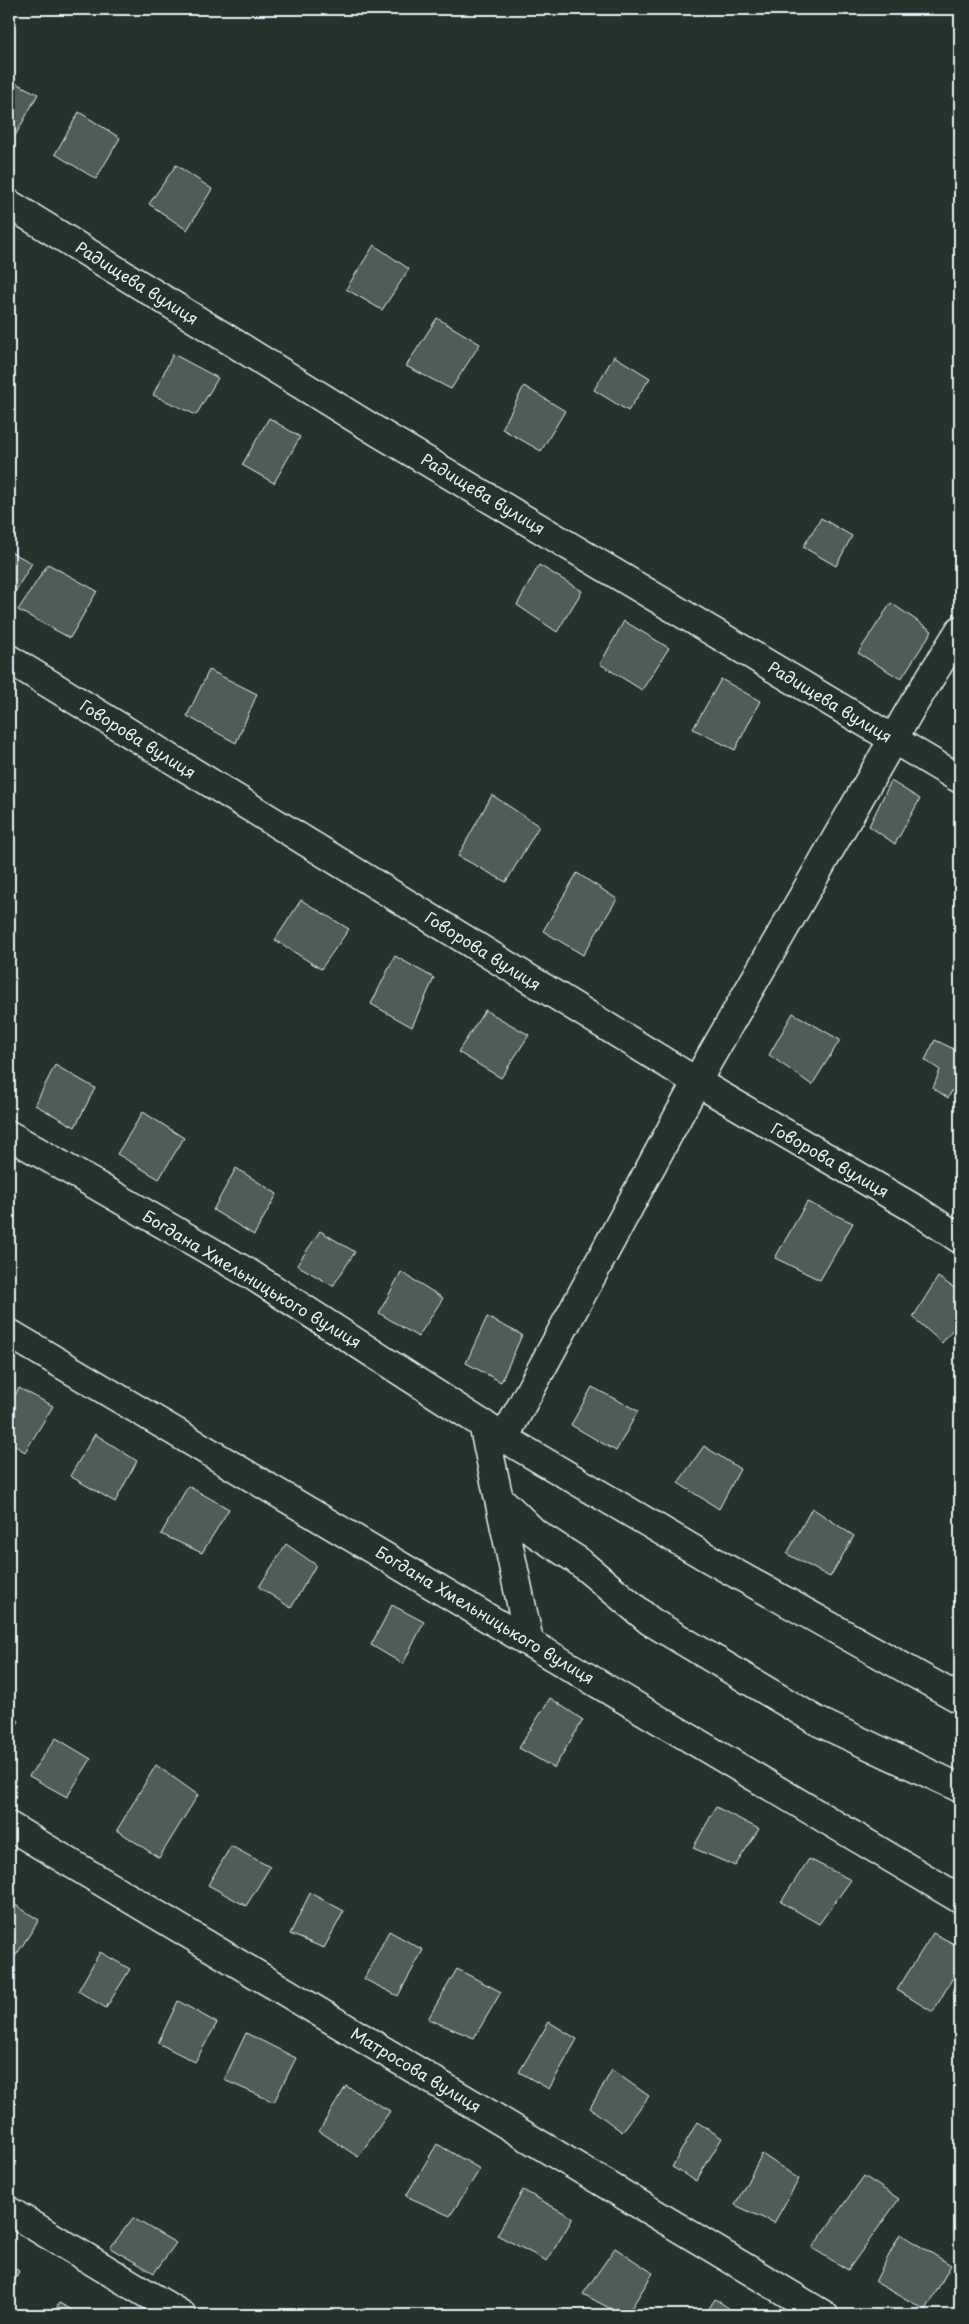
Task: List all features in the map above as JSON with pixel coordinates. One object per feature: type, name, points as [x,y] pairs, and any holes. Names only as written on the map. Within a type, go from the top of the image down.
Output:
[{"type":"street","name":"Радищева вулиця","points":[[9,204],[378,432],[960,779]]},
{"type":"street","points":[[529,1641],[499,1498],[494,1431],[697,1082],[893,739],[960,630]]},
{"type":"street","name":"Говорова вулиця","points":[[9,658],[697,1082],[915,1209],[960,1239]]},
{"type":"street","name":"Богдана Хмельницького вулиця","points":[[9,1135],[250,1274],[494,1431],[708,1558],[960,1699]]},
{"type":"street","name":"Богдана Хмельницького вулиця","points":[[9,1333],[960,1899]]},
{"type":"street","points":[[499,1498],[535,1533],[577,1560],[650,1621],[817,1721],[960,1788]]},
{"type":"street","name":"Матросова вулиця","points":[[9,1826],[824,2315]]},
{"type":"street","points":[[9,2211],[182,2315]]},
{"type":"building","points":[[9,80],[38,94],[9,147]]},
{"type":"building","points":[[79,112],[120,138],[96,179],[55,154]]},
{"type":"building","points":[[176,165],[212,189],[187,230],[149,204]]},
{"type":"building","points":[[374,245],[409,269],[382,310],[346,289]]},
{"type":"building","points":[[437,318],[480,344],[451,389],[406,366]]},
{"type":"building","points":[[173,354],[218,378],[196,415],[153,395]]},
{"type":"building","points":[[614,356],[650,378],[628,411],[594,390]]},
{"type":"building","points":[[524,386],[565,411],[541,451],[502,429]]},
{"type":"building","points":[[269,418],[300,437],[274,483],[242,465]]},
{"type":"building","points":[[821,518],[852,536],[836,566],[803,547]]},
{"type":"building","points":[[9,551],[32,563],[9,602]]},
{"type":"building","points":[[48,564],[97,591],[70,638],[18,610]]},
{"type":"building","points":[[539,565],[582,591],[557,632],[517,605]]},
{"type":"building","points":[[891,603],[932,631],[901,679],[858,653]]},
{"type":"building","points":[[624,621],[669,648],[642,690],[600,664]]},
{"type":"building","points":[[209,670],[257,694],[236,743],[187,716]]},
{"type":"building","points":[[721,679],[760,701],[735,750],[693,729]]},
{"type":"building","points":[[891,781],[920,799],[895,844],[869,826]]},
{"type":"building","points":[[492,795],[539,826],[506,882],[458,856]]},
{"type":"building","points":[[577,873],[617,899],[583,955],[543,931]]},
{"type":"building","points":[[301,900],[349,929],[321,969],[275,940]]},
{"type":"building","points":[[395,956],[434,978],[412,1027],[371,1004]]},
{"type":"building","points":[[485,1010],[529,1035],[501,1078],[458,1052]]},
{"type":"building","points":[[793,1013],[840,1040],[812,1085],[769,1055]]},
{"type":"building","points":[[935,1040],[960,1052],[960,1075],[948,1098],[933,1088],[940,1070],[925,1060]]},
{"type":"building","points":[[55,1065],[95,1088],[75,1127],[35,1105]]},
{"type":"building","points":[[143,1112],[184,1138],[159,1179],[117,1154]]},
{"type":"building","points":[[236,1168],[277,1194],[254,1235],[213,1210]]},
{"type":"building","points":[[807,1202],[853,1223],[820,1280],[775,1258]]},
{"type":"building","points":[[320,1231],[355,1252],[333,1286],[297,1265]]},
{"type":"building","points":[[401,1272],[443,1298],[418,1337],[379,1313]]},
{"type":"building","points":[[938,1277],[960,1292],[960,1320],[942,1343],[913,1317]]},
{"type":"building","points":[[487,1317],[522,1335],[501,1382],[466,1363]]},
{"type":"building","points":[[592,1387],[638,1411],[616,1451],[571,1425]]},
{"type":"building","points":[[19,1388],[53,1406],[25,1452],[9,1442],[9,1406]]},
{"type":"building","points":[[95,1434],[137,1461],[115,1502],[70,1476]]},
{"type":"building","points":[[704,1446],[740,1469],[719,1509],[678,1483]]},
{"type":"building","points":[[188,1486],[229,1509],[202,1553],[161,1534]]},
{"type":"building","points":[[812,1508],[854,1536],[830,1577],[787,1554]]},
{"type":"building","points":[[286,1544],[316,1565],[291,1608],[259,1587]]},
{"type":"building","points":[[392,1605],[424,1622],[403,1664],[371,1645]]},
{"type":"building","points":[[550,1698],[583,1720],[554,1768],[519,1748]]},
{"type":"building","points":[[9,1714],[19,1721],[9,1739]]},
{"type":"building","points":[[56,1738],[91,1759],[67,1797],[29,1776]]},
{"type":"building","points":[[156,1765],[198,1795],[159,1858],[117,1830]]},
{"type":"building","points":[[716,1807],[759,1829],[735,1866],[693,1848]]},
{"type":"building","points":[[231,1846],[270,1867],[246,1906],[208,1885]]},
{"type":"building","points":[[809,1859],[851,1880],[819,1924],[781,1902]]},
{"type":"building","points":[[310,1893],[344,1911],[324,1948],[290,1934]]},
{"type":"building","points":[[9,1901],[39,1920],[9,1966]]},
{"type":"building","points":[[389,1931],[423,1950],[398,1996],[364,1979]]},
{"type":"building","points":[[933,1933],[960,1947],[960,1965],[933,2012],[897,1990]]},
{"type":"building","points":[[100,1952],[130,1969],[106,2008],[78,1991]]},
{"type":"building","points":[[457,1969],[501,1992],[474,2038],[428,2019]]},
{"type":"building","points":[[178,2001],[217,2023],[195,2062],[158,2043]]},
{"type":"building","points":[[549,2022],[577,2039],[549,2089],[519,2072]]},
{"type":"building","points":[[246,2033],[296,2058],[274,2102],[224,2080]]},
{"type":"building","points":[[612,2070],[649,2096],[622,2132],[590,2108]]},
{"type":"building","points":[[346,2086],[390,2111],[358,2157],[319,2131]]},
{"type":"building","points":[[697,2122],[722,2138],[696,2181],[672,2167]]},
{"type":"building","points":[[437,2144],[480,2169],[450,2216],[406,2196]]},
{"type":"building","points":[[762,2154],[799,2179],[774,2223],[735,2205]]},
{"type":"building","points":[[864,2176],[899,2199],[848,2270],[812,2248]]},
{"type":"building","points":[[523,2190],[573,2218],[547,2261],[497,2235]]},
{"type":"building","points":[[133,2218],[176,2243],[154,2273],[110,2248]]},
{"type":"building","points":[[900,2234],[951,2265],[926,2310],[875,2282]]},
{"type":"building","points":[[615,2248],[653,2273],[627,2315],[622,2315],[583,2294]]},
{"type":"building","points":[[9,2264],[19,2271],[9,2292]]},
{"type":"building","points":[[715,2299],[739,2315],[705,2315]]},
{"type":"building","points":[[59,2303],[82,2315],[53,2315]]}]
